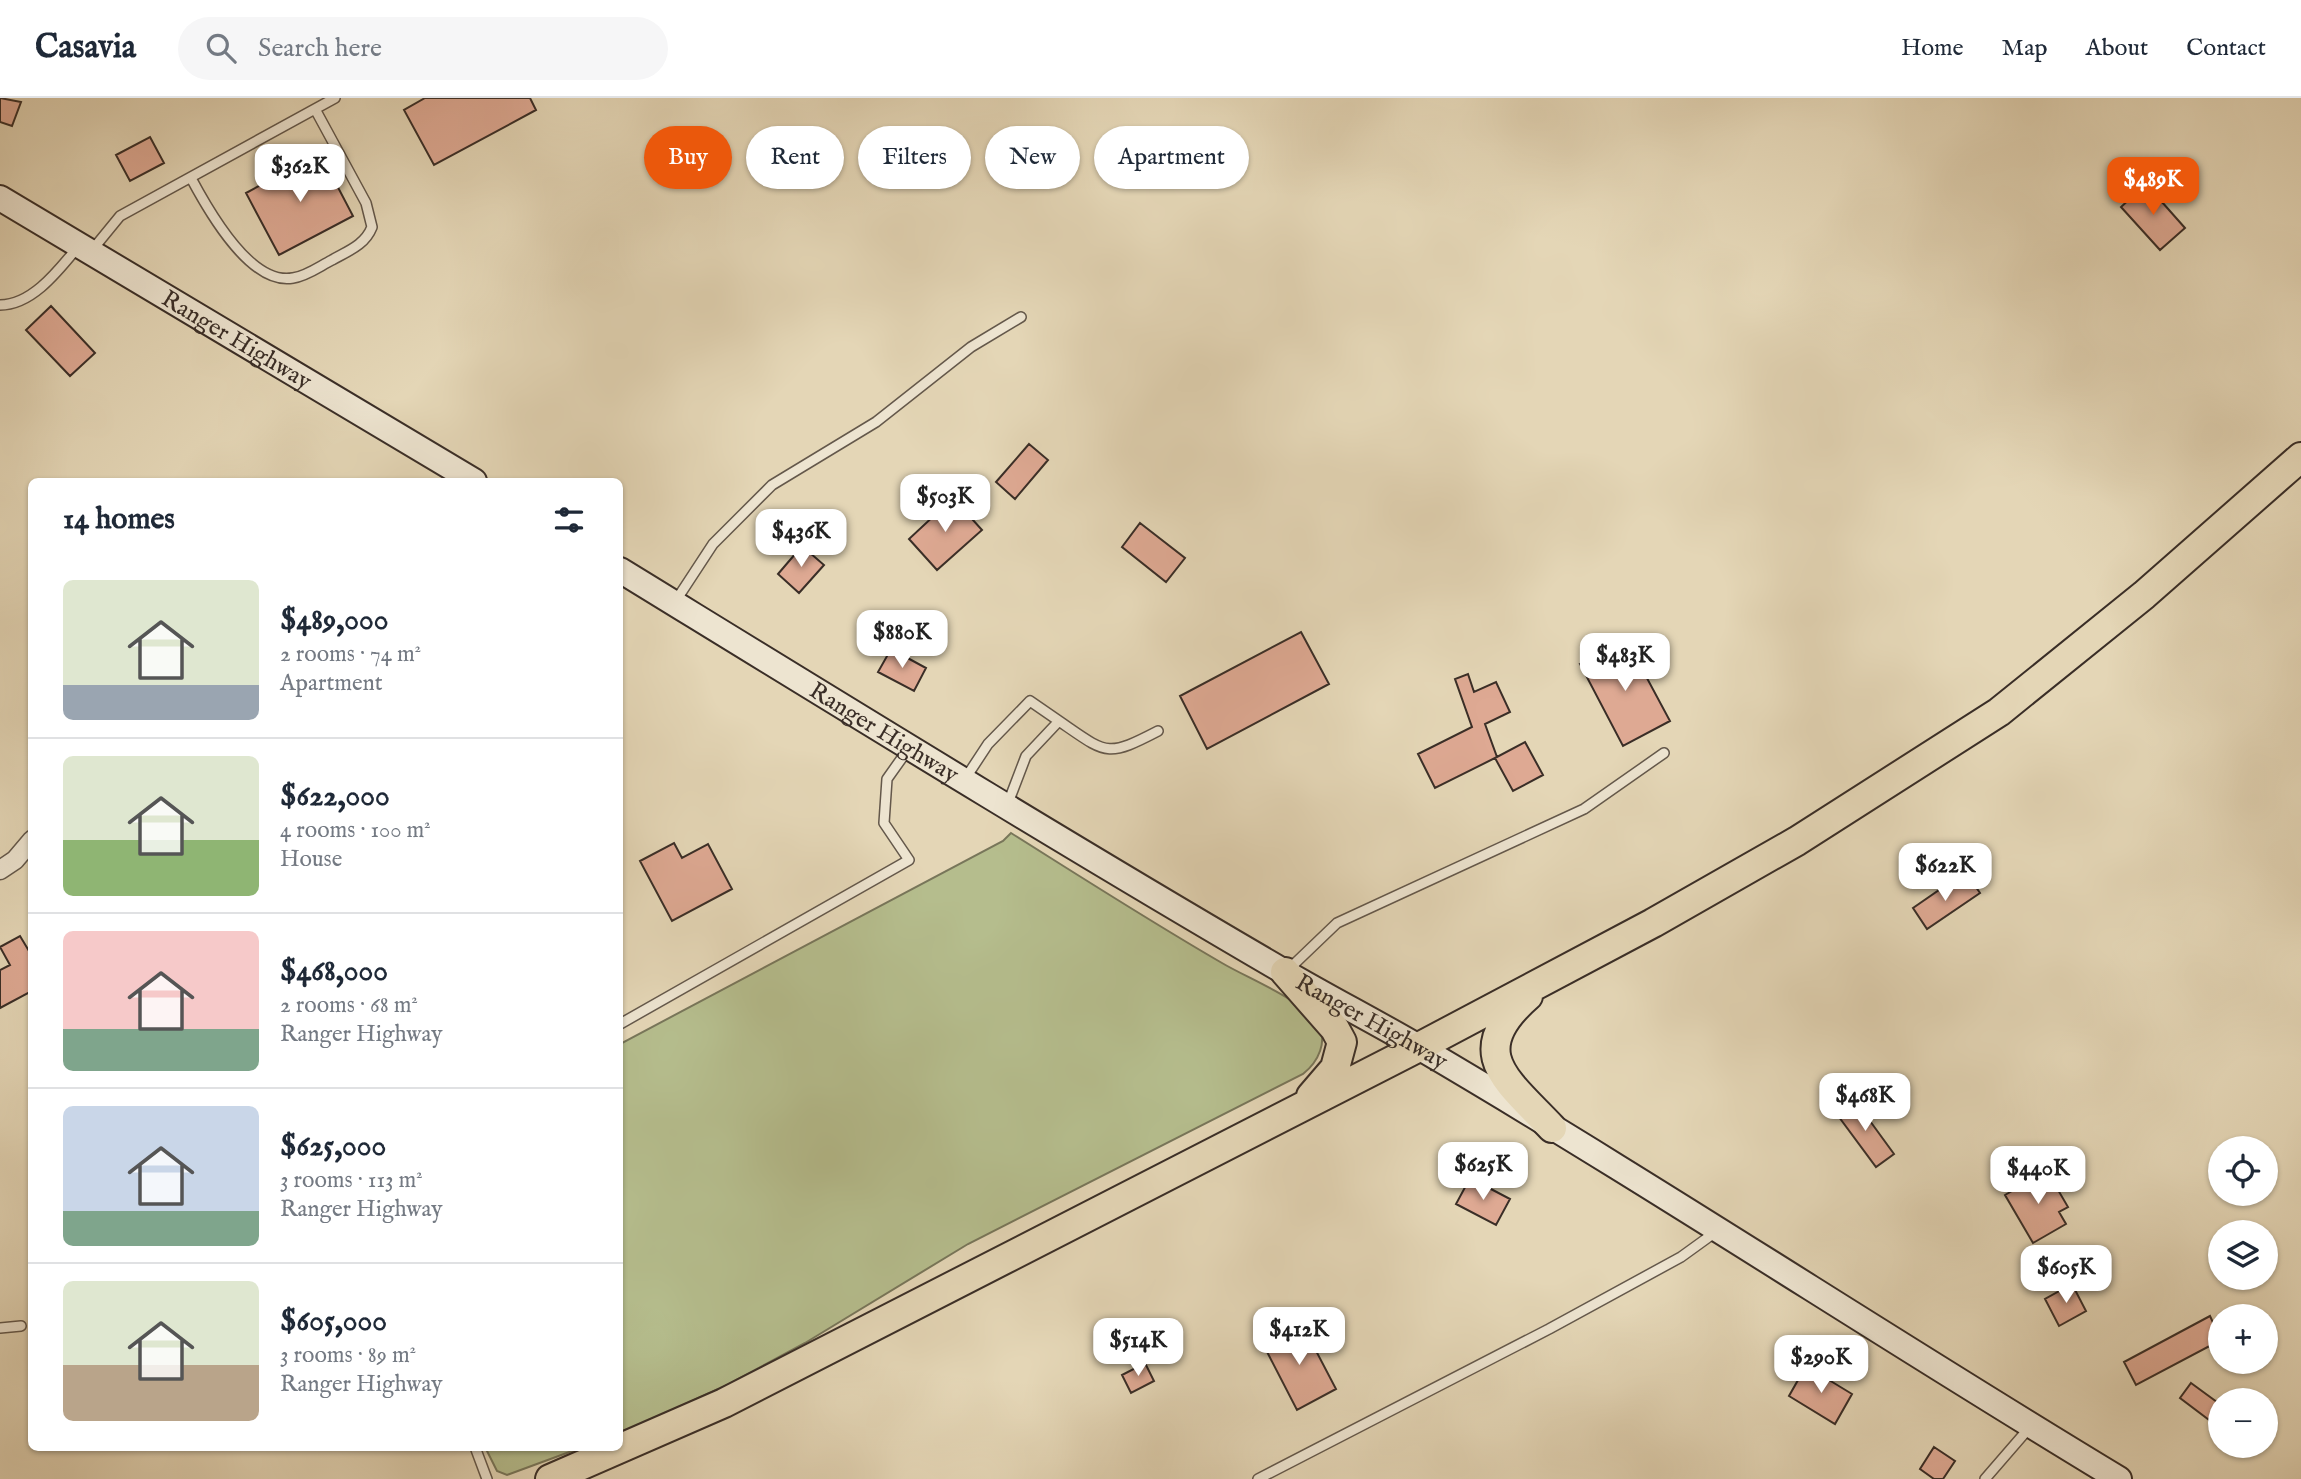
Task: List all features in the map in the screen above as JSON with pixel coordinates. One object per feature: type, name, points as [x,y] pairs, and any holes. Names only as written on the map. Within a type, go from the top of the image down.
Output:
[{"type":"main road","name":"Ranger Highway","points":[[0,198],[469,478]]},
{"type":"main road","points":[[623,1447],[724,1403],[1419,1047],[1797,841],[1999,712],[2133,603],[2301,457]]},
{"type":"main road","name":"Ranger Highway","points":[[623,572],[1285,972],[1419,1047],[1718,1230],[1884,1337],[2119,1479]]},
{"type":"main road","points":[[1285,972],[1335,1029],[1342,1042],[1335,1068],[1320,1089],[1296,1109]]},
{"type":"main road","points":[[1548,979],[1512,1010],[1498,1035],[1494,1055],[1501,1074],[1552,1128]]},
{"type":"main road","points":[[550,1479],[614,1451]]},
{"type":"street","points":[[0,870],[15,860],[28,845]]},
{"type":"lane","points":[[0,305],[15,305],[56,274],[120,216],[335,98]]},
{"type":"lane","points":[[191,177],[225,236],[258,266],[291,279],[360,244],[372,227],[366,203],[315,109]]},
{"type":"lane","points":[[674,603],[712,544],[772,485],[876,422],[971,347],[1021,317]]},
{"type":"lane","points":[[965,779],[988,744],[1030,701],[1088,741],[1107,749],[1122,750],[1158,731]]},
{"type":"lane","points":[[1007,805],[1026,757],[1059,721]]},
{"type":"lane","points":[[623,1022],[909,860],[884,823],[887,779],[910,747]]},
{"type":"lane","points":[[1285,972],[1337,923],[1584,809],[1664,753]]},
{"type":"lane","points":[[1258,1479],[1561,1322],[1681,1257],[1718,1230]]},
{"type":"lane","points":[[0,1328],[21,1326]]},
{"type":"lane","points":[[1985,1479],[2031,1426]]},
{"type":"lane","points":[[476,1451],[487,1479]]},
{"type":"green space","points":[[1011,833],[1169,932],[1299,1006],[1317,1023],[1322,1037],[1320,1051],[1313,1064],[1303,1074],[968,1244],[805,1343],[729,1384],[623,1433],[623,1042],[1003,841]]},
{"type":"green space","points":[[487,1451],[572,1451],[507,1475],[497,1471]]},
{"type":"building","points":[[0,98],[21,102],[12,126],[0,122]]},
{"type":"building","points":[[425,98],[530,98],[536,110],[434,165],[404,110]]},
{"type":"building","points":[[150,137],[164,163],[130,181],[116,155]]},
{"type":"building","points":[[320,153],[353,216],[279,255],[246,193]]},
{"type":"building","points":[[2146,184],[2185,228],[2160,250],[2121,207]]},
{"type":"building","points":[[51,306],[95,353],[70,376],[26,330]]},
{"type":"building","points":[[1029,444],[1048,460],[1015,499],[996,482]]},
{"type":"building","points":[[953,498],[982,530],[937,570],[909,539]]},
{"type":"building","points":[[1140,523],[1185,558],[1166,582],[1122,547]]},
{"type":"building","points":[[802,546],[824,565],[799,593],[778,574]]},
{"type":"building","points":[[1301,632],[1329,684],[1207,749],[1180,696]]},
{"type":"building","points":[[1626,639],[1670,721],[1623,746],[1580,664]]},
{"type":"building","points":[[891,649],[926,668],[914,691],[878,672]]},
{"type":"building","points":[[1468,674],[1474,692],[1496,682],[1510,712],[1485,724],[1497,757],[1435,788],[1418,754],[1472,727],[1455,679]]},
{"type":"building","points":[[1525,742],[1543,775],[1513,791],[1495,758]]},
{"type":"building","points":[[674,843],[682,858],[708,844],[732,889],[672,921],[640,861]]},
{"type":"building","points":[[1969,877],[1980,893],[1927,929],[1913,908],[1942,888],[1945,893]]},
{"type":"building","points":[[20,936],[28,949],[28,993],[0,1008],[0,970],[10,965],[0,947]]},
{"type":"building","points":[[1854,1099],[1894,1154],[1876,1167],[1836,1113]]},
{"type":"building","points":[[2047,1171],[2068,1207],[2059,1212],[2066,1224],[2033,1243],[2005,1195]]},
{"type":"building","points":[[1470,1178],[1510,1199],[1496,1225],[1456,1204]]},
{"type":"building","points":[[2072,1284],[2086,1311],[2059,1326],[2045,1299]]},
{"type":"building","points":[[2208,1317],[2208,1347],[2136,1385],[2124,1362]]},
{"type":"building","points":[[1302,1324],[1336,1389],[1297,1410],[1263,1344]]},
{"type":"building","points":[[1145,1363],[1154,1381],[1131,1393],[1122,1375]]},
{"type":"building","points":[[1806,1366],[1852,1394],[1835,1424],[1789,1396]]},
{"type":"building","points":[[2191,1383],[2208,1395],[2208,1419],[2180,1398]]},
{"type":"building","points":[[1934,1447],[1955,1461],[1943,1479],[1934,1479],[1920,1469]]}]
